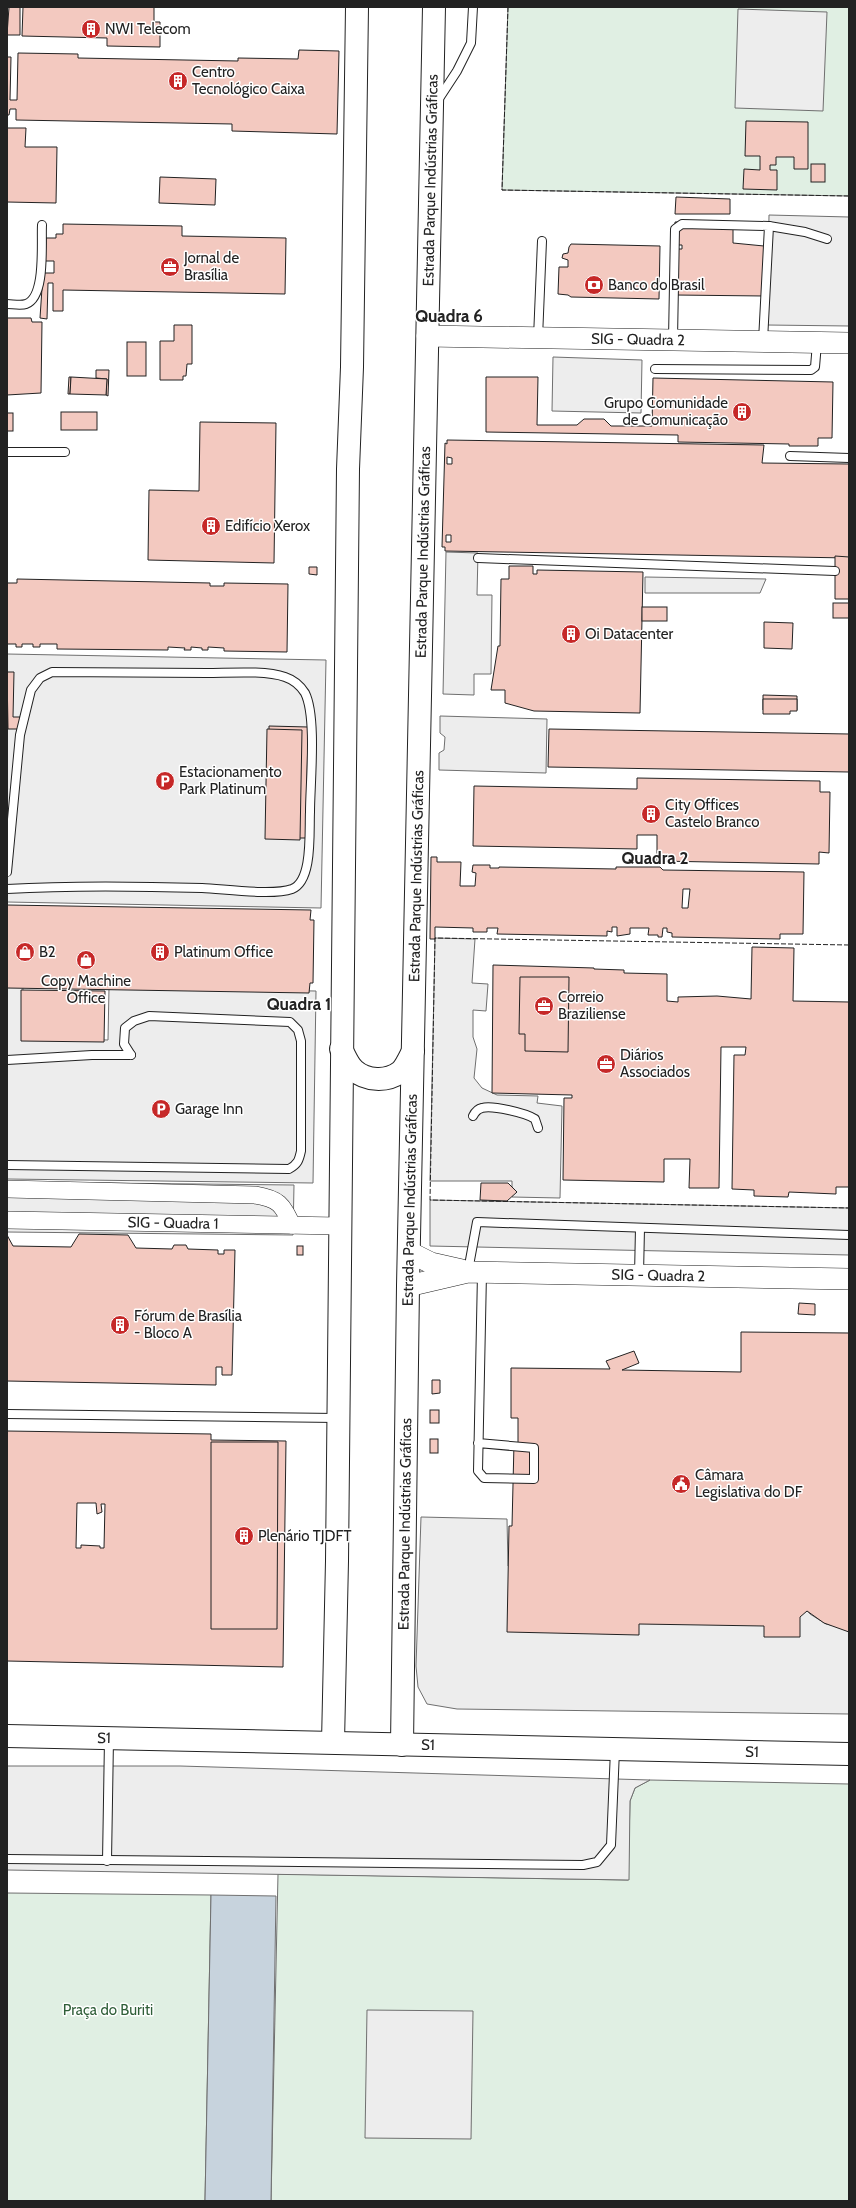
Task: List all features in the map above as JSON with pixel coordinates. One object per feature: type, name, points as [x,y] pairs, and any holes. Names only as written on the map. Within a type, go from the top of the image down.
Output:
[{"type":"main road","points":[[332,1742],[348,469],[352,367],[357,7]]},
{"type":"main road","name":"Estrada Parque Indústrias Gráficas","points":[[402,1745],[408,1286],[434,7]]},
{"type":"main road","points":[[341,1049],[353,1069],[363,1076],[374,1079],[387,1078],[401,1072],[413,1051]]},
{"type":"main road","name":"S1","points":[[7,1736],[849,1754]]},
{"type":"street","name":"SIG - Quadra 2","points":[[427,336],[849,343]]},
{"type":"street","points":[[7,1189],[255,1194],[271,1197],[280,1202],[292,1225]]},
{"type":"street","name":"SIG - Quadra 1","points":[[7,1220],[339,1226]]},
{"type":"street","name":"SIG - Quadra 2","points":[[409,1252],[431,1263],[475,1272],[849,1279]]},
{"type":"street","name":"SIG - Quadra 2","points":[[408,1286],[475,1272]]},
{"type":"lane","points":[[432,109],[457,71],[470,42],[473,7]]},
{"type":"lane","points":[[673,340],[675,229],[682,224],[769,226],[805,232],[827,239]]},
{"type":"lane","points":[[7,304],[25,304],[35,298],[40,287],[42,225]]},
{"type":"lane","points":[[763,341],[769,226]]},
{"type":"lane","points":[[538,338],[542,241]]},
{"type":"lane","points":[[655,369],[811,370],[815,367],[817,343]]},
{"type":"lane","points":[[7,452],[65,452]]},
{"type":"lane","points":[[790,456],[849,458]]},
{"type":"lane","points":[[478,558],[835,571]]},
{"type":"lane","points":[[7,872],[20,734],[31,690],[40,678],[52,672],[243,673],[283,676],[297,682],[305,694],[309,706],[311,736],[309,838],[306,871],[302,882],[293,888],[277,892],[200,888],[72,887],[7,889]]},
{"type":"lane","points":[[7,1060],[92,1055],[131,1056],[124,1044],[126,1028],[134,1021],[149,1016],[290,1022],[298,1030],[301,1041],[301,1151],[296,1165],[289,1169],[7,1165]]},
{"type":"lane","points":[[473,1116],[478,1109],[485,1107],[523,1113],[535,1119],[538,1128]]},
{"type":"lane","points":[[478,1443],[534,1448],[534,1479],[484,1478],[478,1471],[475,1272],[477,1222],[849,1234]]},
{"type":"lane","points":[[639,1275],[640,1228]]},
{"type":"lane","points":[[7,1414],[337,1418]]},
{"type":"lane","points":[[106,1860],[109,1737]]},
{"type":"lane","points":[[7,1859],[583,1865],[597,1862],[611,1845],[615,1749]]},
{"type":"green space","points":[[508,7],[849,7],[849,196],[502,190]]},
{"type":"green space","points":[[650,1780],[849,1784],[849,2201],[271,2201],[278,1874],[628,1880],[630,1801],[635,1788]]},
{"type":"green space","name":"Praça do Buriti","points":[[7,1893],[211,1895],[205,2201],[7,2201]]},
{"type":"shaded area","points":[[738,9],[827,12],[823,111],[735,108]]},
{"type":"shaded area","points":[[769,215],[849,217],[849,326],[767,325]]},
{"type":"shaded area","points":[[553,357],[642,360],[641,413],[552,411]]},
{"type":"shaded area","points":[[446,552],[478,553],[477,595],[492,595],[491,674],[474,674],[474,695],[443,694]]},
{"type":"shaded area","points":[[645,577],[766,579],[760,593],[645,593]]},
{"type":"shaded area","name":"Estacionamento Park Platinum","points":[[7,654],[326,660],[321,908],[7,902]]},
{"type":"shaded area","points":[[440,716],[547,719],[546,773],[439,770],[439,753],[444,750],[445,737],[440,733]]},
{"type":"shaded area","points":[[435,938],[475,939],[472,983],[488,984],[486,1011],[473,1010],[473,1037],[477,1049],[474,1078],[482,1088],[497,1095],[538,1096],[537,1103],[562,1106],[560,1198],[512,1197],[512,1181],[430,1181]]},
{"type":"shaded area","name":"Garage Inn","points":[[7,986],[23,987],[22,1038],[108,1040],[109,988],[316,991],[313,1183],[7,1179]]},
{"type":"shaded area","points":[[7,1182],[294,1185],[293,1235],[7,1232]]},
{"type":"shaded area","points":[[430,1200],[849,1208],[849,1255],[430,1246]]},
{"type":"shaded area","points":[[421,1517],[507,1519],[508,1566],[796,1595],[810,1614],[826,1624],[849,1629],[849,1714],[457,1709],[427,1704],[418,1687],[416,1666]]},
{"type":"shaded area","points":[[7,1766],[180,1766],[650,1780],[635,1788],[630,1801],[629,1880],[7,1870]]},
{"type":"shaded area","points":[[211,1895],[276,1896],[271,2201],[205,2201]]},
{"type":"shaded area","points":[[367,2010],[473,2011],[471,2139],[365,2138]]},
{"type":"building","points":[[9,7],[20,7],[20,35],[7,35]]},
{"type":"building","name":"NWI Telecom","points":[[23,7],[154,7],[154,22],[160,22],[160,47],[107,46],[107,38],[22,36]]},
{"type":"building","name":"Centro Tecnológico Caixa","points":[[299,50],[339,51],[337,134],[232,131],[232,124],[16,120],[16,109],[10,109],[9,115],[7,115],[7,57],[11,57],[10,100],[17,100],[18,53],[78,54],[78,58],[238,61],[238,58],[298,59]]},
{"type":"building","points":[[746,121],[808,122],[808,169],[794,169],[794,157],[776,157],[776,165],[770,165],[770,170],[777,170],[777,190],[743,189],[744,169],[760,170],[760,156],[745,156]]},
{"type":"building","points":[[7,128],[26,128],[25,147],[57,147],[56,203],[7,202]]},
{"type":"building","points":[[811,164],[825,164],[825,182],[811,182]]},
{"type":"building","points":[[160,177],[216,179],[215,205],[159,203]]},
{"type":"building","points":[[676,197],[730,199],[730,214],[675,214]]},
{"type":"building","points":[[675,222],[733,222],[733,243],[764,246],[764,296],[675,295],[676,249],[682,249],[682,245],[676,245]]},
{"type":"building","name":"Jornal de Brasília","points":[[63,224],[182,226],[182,236],[286,238],[285,294],[63,290],[63,311],[53,311],[53,283],[48,283],[47,319],[40,318],[43,273],[54,273],[54,261],[45,261],[46,238],[56,238],[56,234],[63,234]]},
{"type":"building","points":[[571,244],[660,246],[659,299],[571,297],[568,295],[558,294],[559,267],[568,267],[568,260],[562,258],[563,254],[568,253]]},
{"type":"building","points":[[7,318],[31,318],[32,322],[42,322],[41,393],[7,395]]},
{"type":"building","points":[[174,325],[192,325],[192,364],[187,364],[186,376],[183,376],[183,380],[160,380],[160,341],[174,341]]},
{"type":"building","points":[[127,342],[146,342],[146,376],[127,376]]},
{"type":"building","points":[[96,370],[109,370],[108,396],[106,395],[107,379],[96,378]]},
{"type":"building","points":[[69,377],[71,377],[70,394],[68,394]]},
{"type":"building","points":[[71,377],[107,379],[106,395],[70,394]]},
{"type":"building","name":"Grupo Comunidade de Comunicação","points":[[486,377],[538,377],[537,425],[577,425],[584,419],[604,419],[611,426],[652,426],[653,378],[833,382],[832,438],[818,438],[818,446],[789,446],[789,444],[678,442],[678,435],[486,432]]},
{"type":"building","points":[[61,412],[97,412],[97,430],[61,430]]},
{"type":"building","points":[[7,413],[13,413],[13,431],[7,431]]},
{"type":"building","name":"Edifício Xerox","points":[[200,422],[276,423],[274,563],[148,560],[149,490],[199,491]]},
{"type":"building","points":[[447,440],[764,445],[762,463],[849,464],[849,558],[445,551],[445,547],[442,547],[445,443],[447,444]],"holes":[[[447,457],[452,458],[452,464],[447,464]],[[446,535],[451,535],[451,542],[446,542]]]},
{"type":"building","points":[[835,556],[849,557],[849,599],[835,599]]},
{"type":"building","name":"Oi Datacenter","points":[[509,566],[533,566],[533,574],[537,574],[537,570],[643,572],[640,713],[534,711],[505,703],[505,690],[491,690],[498,646],[500,646],[501,579],[509,579]]},
{"type":"building","points":[[309,567],[317,567],[317,575],[309,574]]},
{"type":"building","points":[[17,579],[210,583],[210,586],[224,586],[224,583],[288,584],[287,652],[224,651],[224,648],[208,647],[208,650],[191,647],[191,650],[184,650],[185,648],[168,647],[168,650],[57,649],[57,644],[40,644],[40,647],[33,647],[33,644],[22,644],[22,647],[16,647],[16,644],[7,644],[7,583],[17,583]]},
{"type":"building","points":[[833,603],[849,603],[849,618],[833,618]]},
{"type":"building","points":[[642,607],[667,607],[667,621],[642,621]]},
{"type":"building","points":[[764,622],[793,623],[792,649],[764,648]]},
{"type":"building","points":[[7,672],[14,672],[13,717],[20,717],[19,729],[8,729]]},
{"type":"building","points":[[763,695],[797,696],[797,710],[763,710]]},
{"type":"building","points":[[763,699],[797,699],[797,711],[790,711],[790,714],[763,714]]},
{"type":"building","points":[[269,726],[308,727],[306,838],[269,838]]},
{"type":"building","points":[[267,729],[302,730],[300,840],[265,839]]},
{"type":"building","points":[[549,729],[849,734],[849,772],[548,767]]},
{"type":"building","name":"City Offices Castelo Branco","points":[[637,778],[820,781],[820,792],[830,792],[829,853],[819,852],[819,864],[657,861],[657,835],[637,835],[637,849],[473,846],[474,786],[637,789]]},
{"type":"building","points":[[431,857],[437,857],[437,862],[461,862],[460,886],[475,886],[476,873],[472,872],[473,865],[490,865],[490,868],[616,869],[616,867],[660,867],[663,870],[804,872],[803,934],[780,934],[780,939],[672,937],[672,933],[667,932],[667,928],[663,928],[662,937],[658,937],[658,935],[648,935],[649,928],[630,928],[630,934],[617,936],[617,927],[612,927],[612,932],[607,931],[607,936],[497,934],[498,928],[487,928],[487,932],[473,932],[473,928],[435,927],[435,939],[430,939]],"holes":[[[683,889],[690,889],[688,908],[682,908]]]},
{"type":"building","name":"Platinum Office","points":[[7,905],[311,910],[310,920],[314,920],[313,983],[310,983],[309,993],[7,988]]},
{"type":"building","name":"Diários Associados","points":[[752,947],[794,948],[793,1001],[849,1002],[849,1187],[836,1187],[836,1194],[789,1192],[788,1197],[754,1196],[754,1190],[732,1189],[734,1055],[745,1055],[746,1047],[721,1047],[719,1188],[689,1188],[690,1159],[664,1159],[664,1182],[563,1180],[564,1098],[572,1098],[572,1095],[492,1093],[493,965],[594,968],[624,970],[624,973],[667,974],[667,1001],[678,1002],[678,997],[717,996],[751,999]]},
{"type":"building","name":"Correio Braziliense","points":[[520,977],[569,977],[568,1052],[525,1051],[525,1034],[519,1034]]},
{"type":"building","points":[[21,990],[105,991],[104,1042],[21,1041]]},
{"type":"building","points":[[481,1183],[508,1183],[517,1192],[507,1201],[480,1200]]},
{"type":"building","name":"Fórum de Brasília - Bloco A","points":[[79,1234],[128,1235],[136,1248],[172,1249],[174,1245],[186,1245],[188,1249],[218,1250],[218,1254],[224,1254],[224,1250],[235,1250],[232,1375],[222,1375],[222,1367],[216,1367],[216,1385],[7,1381],[7,1235],[13,1246],[71,1247]]},
{"type":"building","points":[[297,1246],[303,1246],[303,1255],[297,1255]]},
{"type":"building","points":[[799,1303],[815,1304],[815,1315],[798,1314]]},
{"type":"building","name":"Câmara Legislativa do DF","points":[[741,1332],[849,1333],[849,1632],[824,1623],[807,1611],[800,1617],[800,1637],[764,1637],[764,1626],[639,1624],[639,1635],[507,1632],[509,1526],[512,1526],[514,1443],[518,1443],[518,1418],[511,1418],[511,1368],[610,1369],[606,1361],[634,1351],[639,1363],[622,1370],[741,1372]]},
{"type":"building","points":[[432,1380],[440,1380],[440,1393],[432,1394]]},
{"type":"building","points":[[430,1410],[439,1410],[439,1423],[430,1423]]},
{"type":"building","points":[[7,1431],[211,1434],[211,1440],[286,1441],[283,1667],[7,1661]],"holes":[[[77,1503],[96,1503],[97,1514],[102,1512],[101,1504],[105,1504],[104,1548],[100,1548],[100,1546],[81,1545],[81,1548],[76,1548]]]},
{"type":"building","points":[[430,1439],[438,1439],[438,1453],[430,1453]]},
{"type":"building","name":"Plenário TJDFT","points":[[211,1442],[278,1442],[277,1629],[211,1629]]},
{"type":"fence","points":[[508,7],[502,190],[849,196]]},
{"type":"fence","points":[[849,945],[435,938],[430,1200],[849,1208]]},
{"type":"place","name":"NWI Telecom","points":[[91,29]]},
{"type":"place","name":"Centro Tecnológico Caixa","points":[[178,81]]},
{"type":"place","name":"Jornal de Brasília","points":[[170,267]]},
{"type":"place","name":"Banco do Brasil","points":[[594,285]]},
{"type":"place","name":"Grupo Comunidade de Comunicação","points":[[742,412]]},
{"type":"place","name":"Edifício Xerox","points":[[211,526]]},
{"type":"place","name":"Oi Datacenter","points":[[571,634]]},
{"type":"place","name":"Estacionamento Park Platinum","points":[[165,781]]},
{"type":"place","name":"City Offices Castelo Branco","points":[[651,814]]},
{"type":"place","name":"B2","points":[[25,952]]},
{"type":"place","name":"Platinum Office","points":[[160,952]]},
{"type":"place","name":"Copy Machine Office","points":[[86,960]]},
{"type":"place","name":"Correio Braziliense","points":[[544,1006]]},
{"type":"place","name":"Diários Associados","points":[[606,1064]]},
{"type":"place","name":"Garage Inn","points":[[161,1109]]},
{"type":"place","name":"Fórum de Brasília - Bloco A","points":[[120,1325]]},
{"type":"place","name":"Câmara Legislativa do DF","points":[[681,1484]]},
{"type":"place","name":"Plenário TJDFT","points":[[244,1536]]},
{"type":"district","name":"Quadra 6","points":[[449,316]]},
{"type":"district","name":"Quadra 2","points":[[655,858]]},
{"type":"district","name":"Quadra 1","points":[[299,1004]]}]
